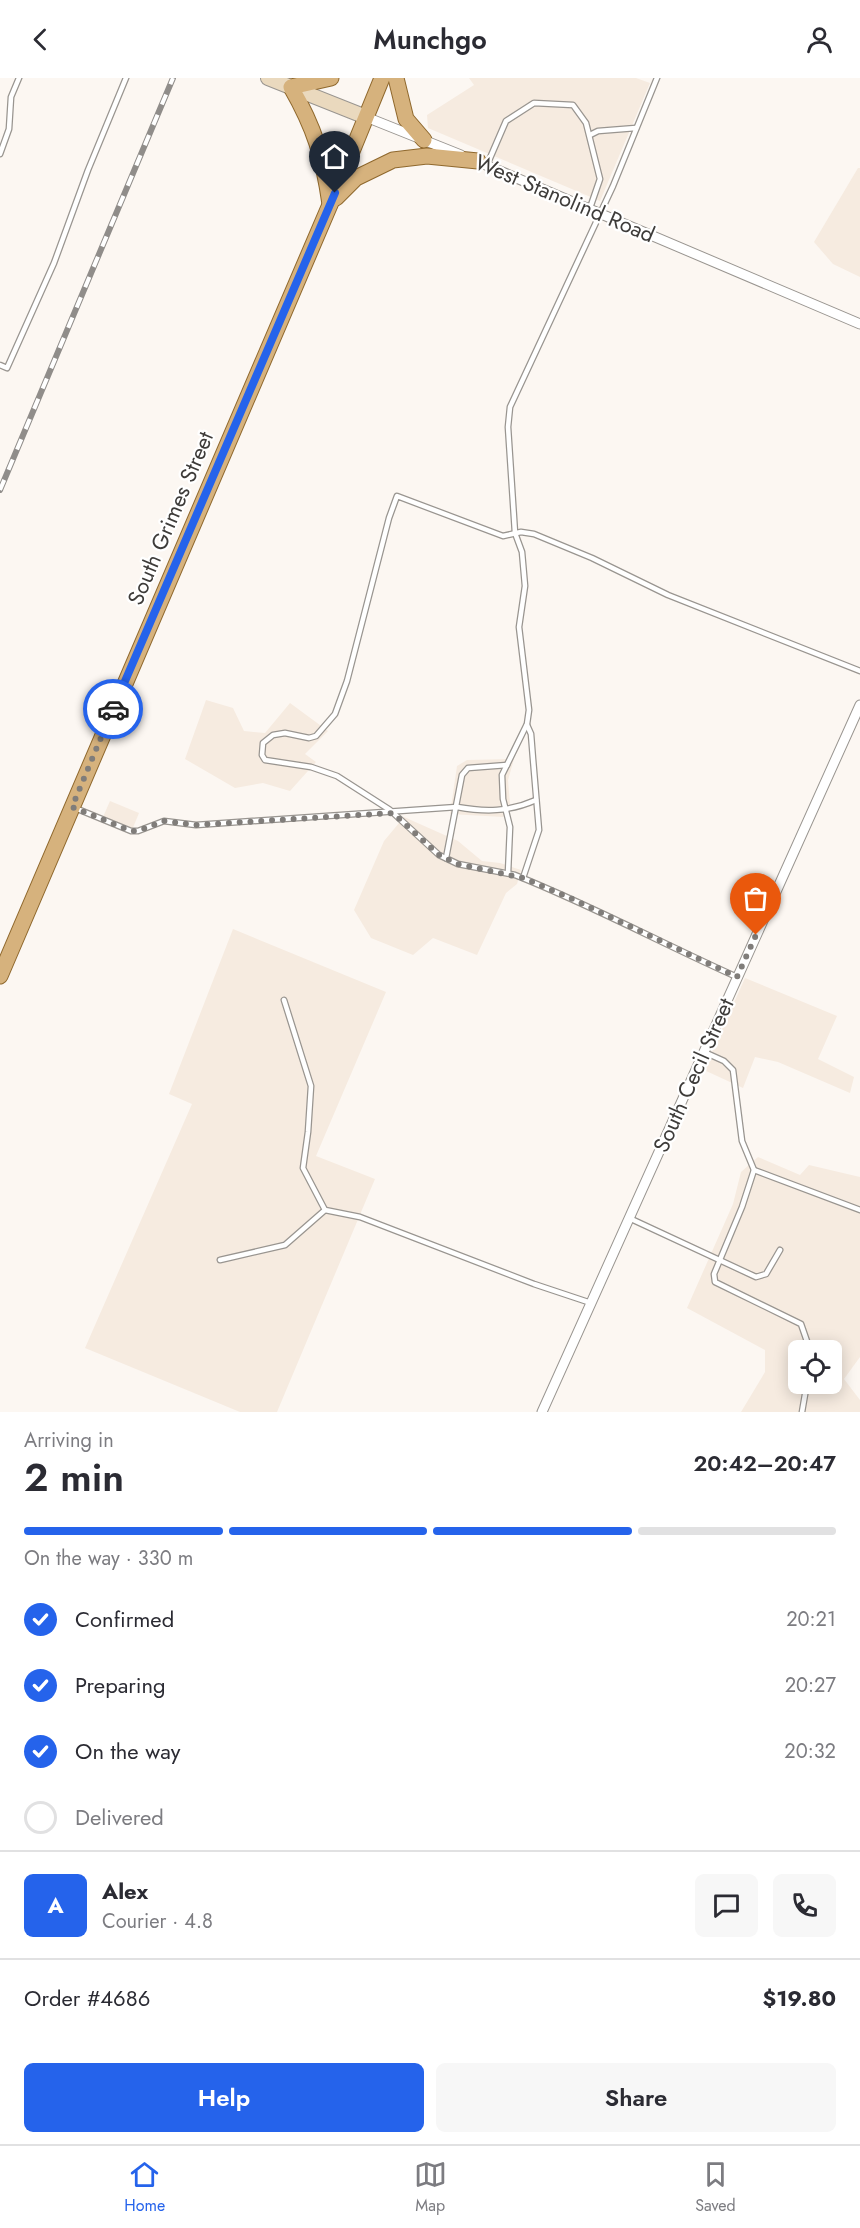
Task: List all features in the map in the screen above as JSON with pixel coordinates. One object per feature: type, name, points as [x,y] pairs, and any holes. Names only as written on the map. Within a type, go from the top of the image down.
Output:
[{"type":"main road","name":"West Stanolind Road","points":[[268,78],[366,117]]},
{"type":"main road","points":[[330,204],[324,165],[317,141],[309,119],[291,87],[331,78]]},
{"type":"main road","name":"South Grimes Street","points":[[0,976],[382,78]]},
{"type":"main road","points":[[396,78],[406,119],[424,140]]},
{"type":"main road","points":[[330,204],[356,178],[393,160],[427,156],[482,163]]},
{"type":"street","name":"West Stanolind Road","points":[[366,117],[600,212],[860,324]]},
{"type":"street","name":"South Cecil Street","points":[[542,1412],[860,705]]},
{"type":"lane","points":[[0,154],[9,129],[11,97],[19,78]]},
{"type":"lane","points":[[0,365],[7,368],[54,263],[88,170],[126,78]]},
{"type":"lane","points":[[508,873],[510,827],[502,799],[502,775],[527,724],[529,710],[519,627],[525,585],[522,552],[516,533],[508,427],[510,407],[600,212],[657,78]]},
{"type":"lane","points":[[482,163],[506,121],[534,103],[573,105],[586,123],[600,179],[590,208]]},
{"type":"lane","points":[[590,135],[598,131],[636,128]]},
{"type":"lane","points":[[737,977],[523,878],[458,864],[439,855],[393,813],[338,776],[311,767],[265,760],[262,754],[263,743],[273,735],[285,733],[309,738],[316,736],[335,714],[347,681],[389,518],[397,496],[503,536],[516,533],[534,534],[592,558],[668,595],[860,671]]},
{"type":"lane","points":[[523,878],[539,830],[531,734],[527,724]]},
{"type":"lane","points":[[446,858],[462,775],[468,768],[507,765]]},
{"type":"lane","points":[[72,807],[131,831],[138,831],[164,821],[196,825],[457,807],[482,812],[519,808],[536,800]]},
{"type":"lane","points":[[284,1000],[311,1086],[303,1168],[325,1210]]},
{"type":"lane","points":[[704,1052],[724,1061],[733,1070],[742,1141],[754,1170],[742,1207],[714,1274],[716,1282],[801,1323],[807,1340]]},
{"type":"lane","points":[[754,1170],[860,1210]]},
{"type":"lane","points":[[220,1260],[285,1245],[325,1210]]},
{"type":"lane","points":[[325,1210],[360,1216],[534,1284],[591,1303]]},
{"type":"lane","points":[[629,1218],[756,1277],[766,1274],[780,1250]]},
{"type":"lane","points":[[802,1412],[805,1394]]},
{"type":"shaded area","points":[[469,78],[636,78],[650,83],[600,201],[428,128],[427,115],[474,85]]},
{"type":"shaded area","points":[[860,168],[860,277],[833,264],[814,242]]},
{"type":"shaded area","points":[[206,700],[233,708],[244,731],[265,733],[290,703],[328,731],[305,754],[316,762],[290,791],[263,783],[235,788],[185,759]]},
{"type":"shaded area","points":[[514,759],[508,780],[510,804],[503,817],[450,814],[457,766],[467,760]]},
{"type":"shaded area","points":[[110,801],[139,813],[132,830],[103,817]]},
{"type":"shaded area","points":[[404,817],[458,841],[482,861],[500,863],[521,870],[517,884],[506,893],[477,955],[433,938],[413,955],[371,938],[354,910],[384,841]]},
{"type":"shaded area","points":[[233,929],[386,992],[316,1156],[375,1179],[277,1412],[240,1412],[85,1348],[192,1104],[169,1094]]},
{"type":"shaded area","points":[[745,978],[837,1016],[818,1059],[854,1077],[850,1093],[778,1062],[755,1057],[743,1088],[704,1070]]},
{"type":"shaded area","points":[[758,1157],[800,1175],[809,1165],[860,1177],[860,1357],[844,1379],[860,1400],[860,1412],[741,1412],[765,1372],[765,1350],[687,1308],[733,1204],[741,1172]]},
{"type":"railway","points":[[0,490],[173,78]]},
{"type":"way so far","points":[[113,709],[72,807],[131,831],[138,831],[164,821],[196,825],[393,813],[439,855],[458,864],[515,874],[737,977],[756,935]]},
{"type":"route","points":[[113,709],[335,193]]}]
